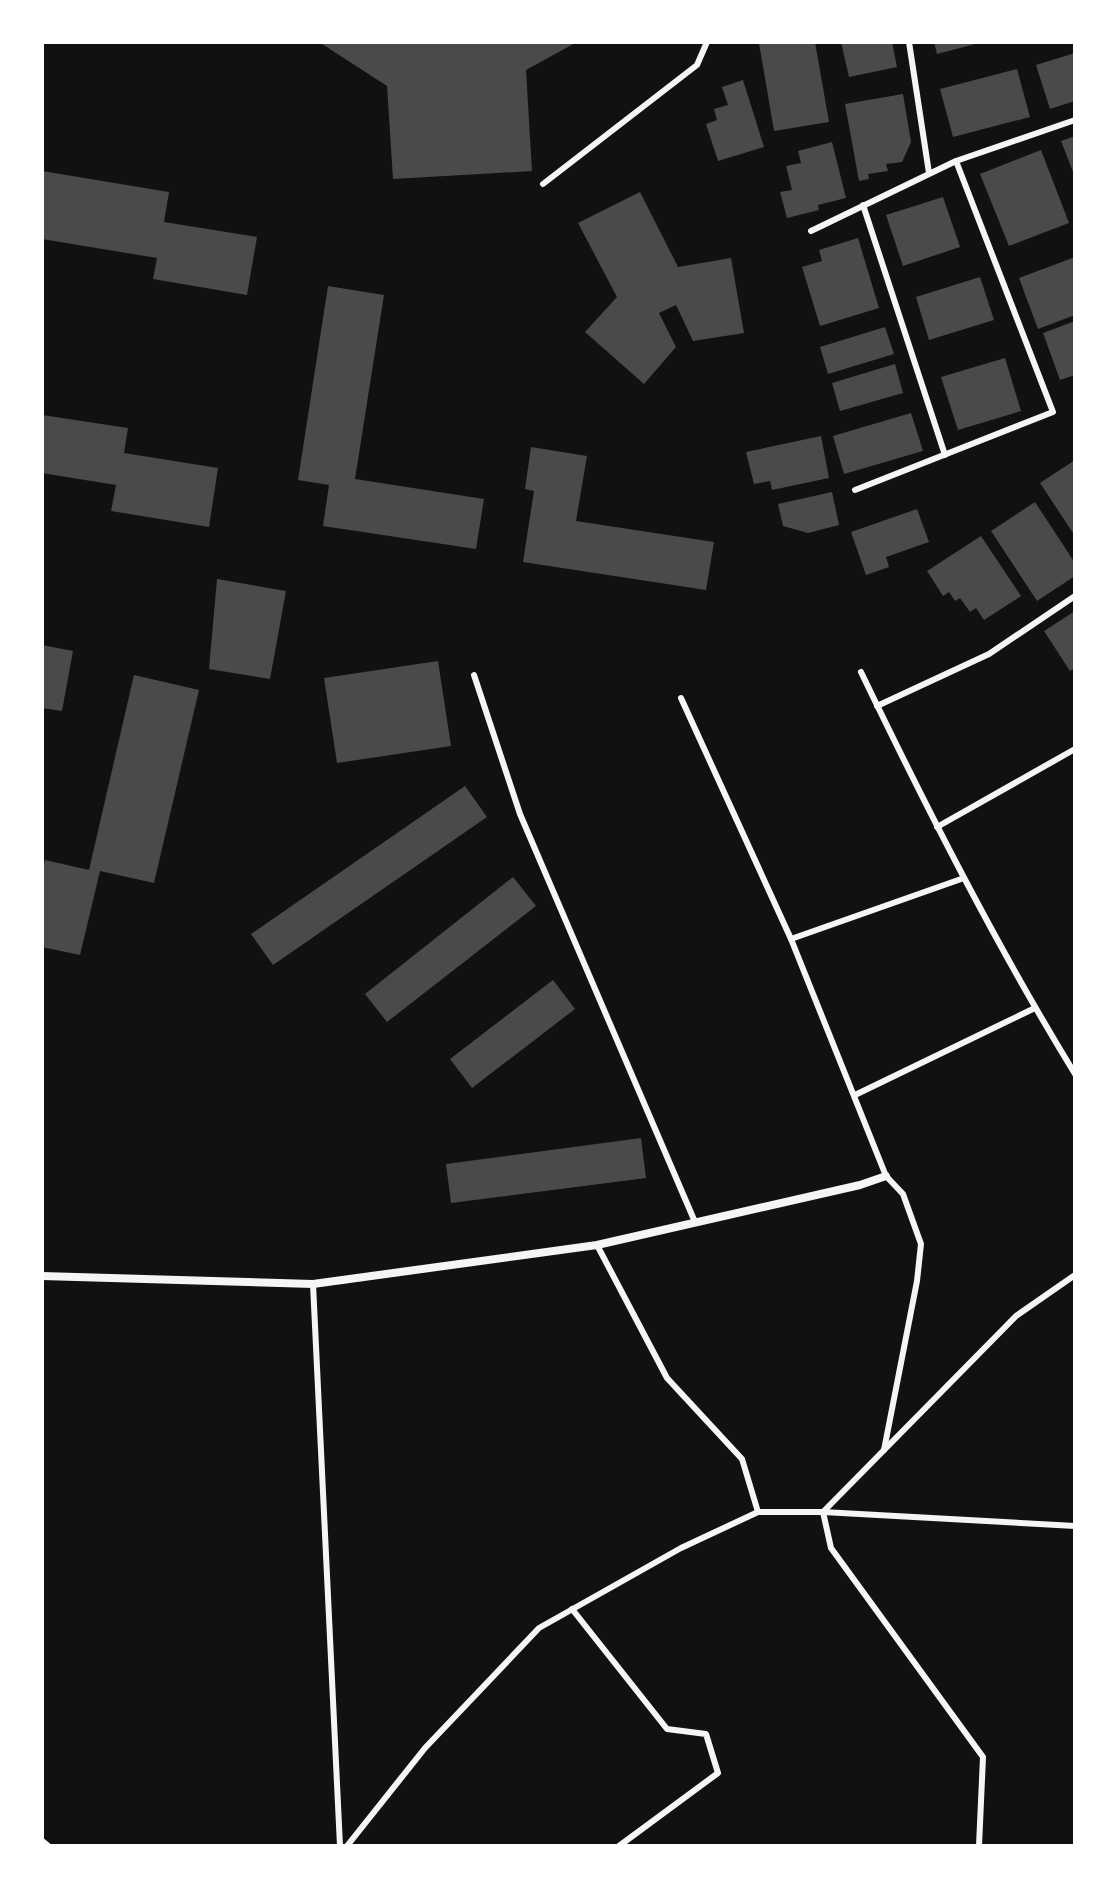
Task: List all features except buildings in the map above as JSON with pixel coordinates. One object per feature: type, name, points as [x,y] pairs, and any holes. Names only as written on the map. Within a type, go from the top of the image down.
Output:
[{"type":"street","points":[[42,1276],[313,1284],[597,1245],[860,1185],[886,1176]]},
{"type":"street","points":[[42,1842],[47,1846]]},
{"type":"lane","points":[[543,184],[697,65],[707,42]]},
{"type":"lane","points":[[909,42],[929,173]]},
{"type":"lane","points":[[811,231],[956,161],[1075,120]]},
{"type":"lane","points":[[855,490],[1053,412],[956,161]]},
{"type":"lane","points":[[863,205],[945,455]]},
{"type":"lane","points":[[877,706],[989,654],[1075,596]]},
{"type":"lane","points":[[861,672],[964,878],[1075,1074]]},
{"type":"lane","points":[[474,675],[520,814],[695,1222]]},
{"type":"lane","points":[[681,698],[791,939],[886,1176],[903,1194],[921,1244],[917,1281],[884,1450]]},
{"type":"lane","points":[[937,827],[1075,749]]},
{"type":"lane","points":[[791,939],[964,878]]},
{"type":"lane","points":[[855,1095],[1035,1008]]},
{"type":"lane","points":[[597,1245],[667,1378],[742,1459],[758,1512]]},
{"type":"lane","points":[[823,1512],[1016,1316],[1075,1275]]},
{"type":"lane","points":[[313,1284],[340,1846]]},
{"type":"lane","points":[[347,1846],[435,1737],[539,1628],[681,1548],[758,1512],[823,1512],[1075,1526]]},
{"type":"lane","points":[[823,1512],[831,1548],[983,1757],[979,1846]]},
{"type":"lane","points":[[572,1609],[667,1729],[706,1734],[718,1773],[619,1846]]}]
